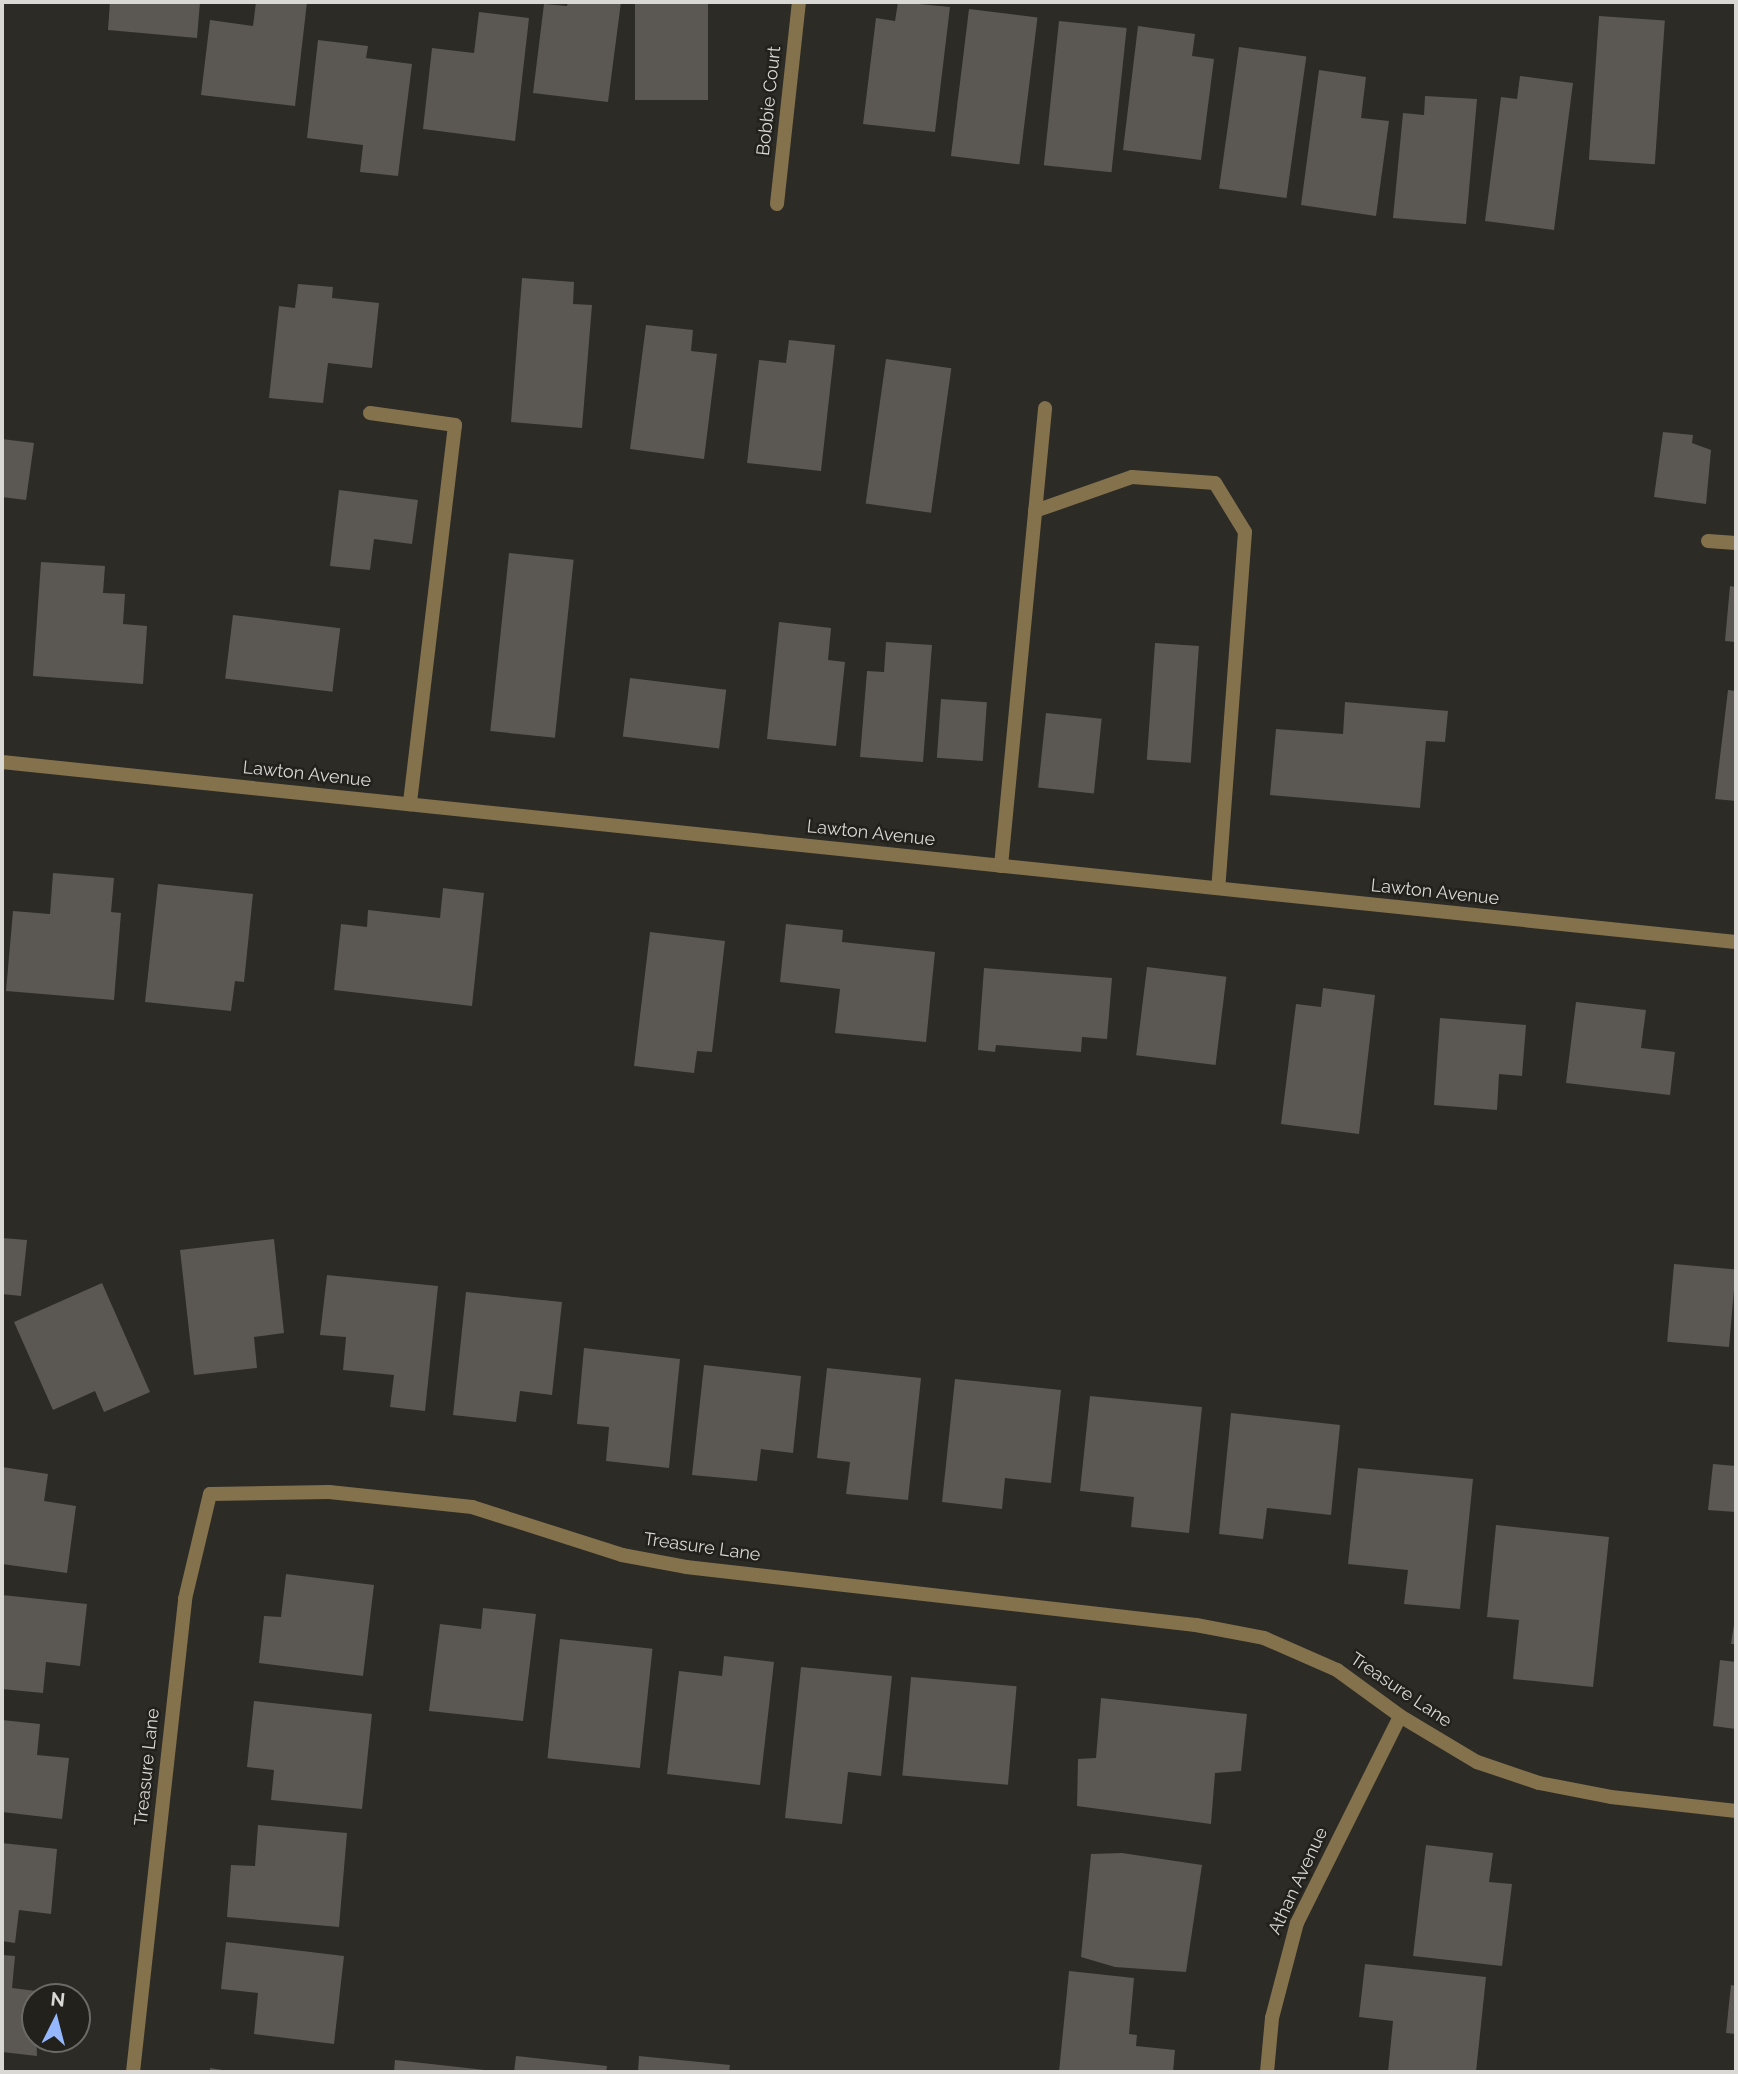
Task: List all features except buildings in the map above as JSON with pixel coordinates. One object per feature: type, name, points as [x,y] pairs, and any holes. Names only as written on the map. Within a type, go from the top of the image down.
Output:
[{"type":"street","name":"Bobbie Court","points":[[777,204],[799,2]]},
{"type":"street","points":[[1001,866],[1045,408]]},
{"type":"street","points":[[370,413],[455,425],[410,804]]},
{"type":"street","points":[[1035,512],[1132,477],[1215,483],[1245,532],[1218,888]]},
{"type":"street","points":[[1708,541],[1736,543]]},
{"type":"street","name":"Lawton Avenue","points":[[2,762],[1736,942]]},
{"type":"street","name":"Treasure Lane","points":[[132,2072],[185,1599],[210,1494],[329,1492],[472,1507],[622,1555],[686,1566],[1196,1625],[1264,1639],[1337,1670],[1399,1716],[1477,1762],[1539,1783],[1611,1797],[1736,1811]]},
{"type":"street","name":"Athan Avenue","points":[[1266,2072],[1272,2018],[1297,1923],[1399,1716]]}]
